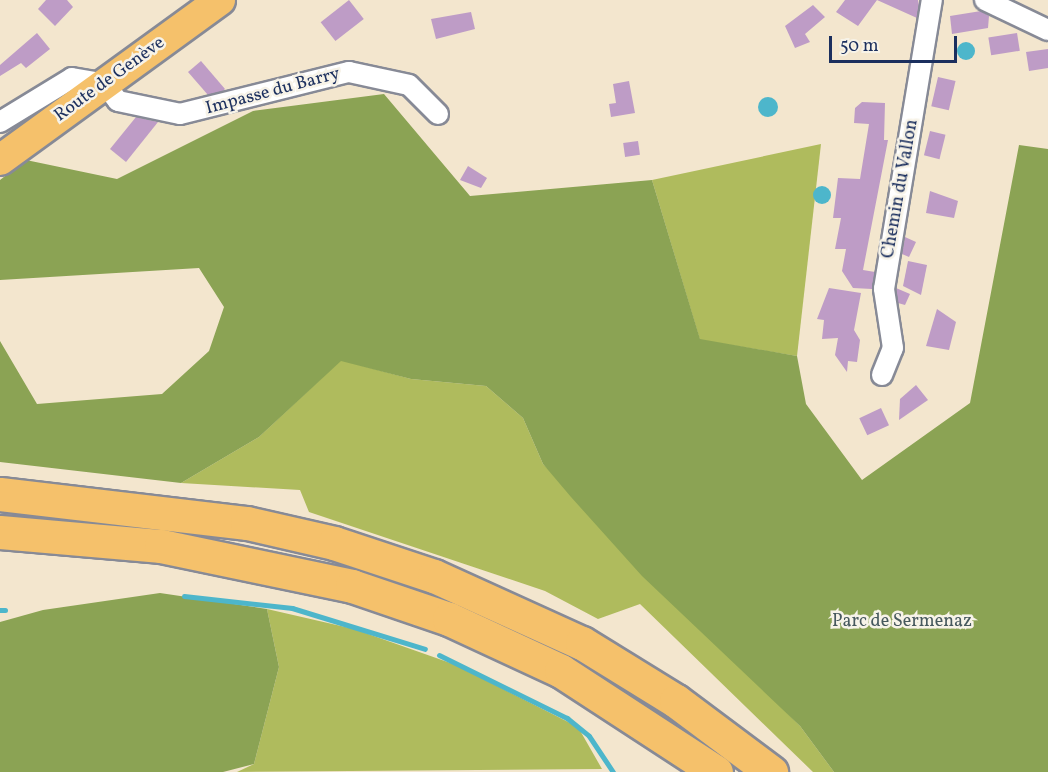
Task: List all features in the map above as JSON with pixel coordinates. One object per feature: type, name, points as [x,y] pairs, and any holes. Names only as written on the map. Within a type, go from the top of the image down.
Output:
[{"type":"highway","points":[[0,494],[247,523],[334,543],[434,576],[592,649],[676,700],[771,772]]},
{"type":"highway","points":[[0,532],[161,546],[352,586],[449,619],[561,671],[716,772]]},
{"type":"main road","name":"Route de Genève","points":[[0,160],[220,0]]},
{"type":"street","name":"Chemin du Vallon","points":[[882,375],[893,348],[884,289],[932,0]]},
{"type":"street","points":[[985,0],[1048,30]]},
{"type":"street","name":"Impasse du Barry","points":[[105,84],[118,101],[180,114],[338,74],[372,73],[409,85],[438,114]]},
{"type":"street","points":[[0,122],[72,78],[105,84]]},
{"type":"green space","name":"Parc de Sermenaz","points":[[384,94],[470,196],[652,180],[700,339],[797,356],[806,404],[862,480],[970,403],[1019,145],[1048,149],[1048,772],[834,772],[800,726],[642,576],[543,464],[523,418],[486,386],[411,379],[341,361],[259,437],[181,483],[0,462],[0,341],[37,404],[162,394],[209,351],[224,307],[199,268],[0,280],[0,180],[26,160],[117,179],[253,111]]},
{"type":"green space","points":[[821,144],[797,356],[700,340],[652,180]]},
{"type":"green space","points":[[341,360],[411,379],[486,386],[523,418],[543,464],[800,726],[834,772],[813,772],[640,604],[598,619],[545,591],[309,512],[300,490],[181,483],[259,437]]},
{"type":"green space","points":[[160,593],[267,609],[279,667],[254,764],[223,772],[0,772],[0,622],[43,610]]},
{"type":"green space","points":[[267,609],[354,629],[456,665],[578,727],[602,769],[237,772],[254,764],[279,667]]},
{"type":"water","points":[[966,42],[972,45],[975,51],[972,57],[966,60],[960,57],[957,51],[960,45]]},
{"type":"water","points":[[768,97],[775,100],[778,107],[775,114],[768,117],[761,114],[758,107],[761,100]]},
{"type":"water","points":[[818,186],[826,186],[831,191],[829,202],[818,204],[813,199],[813,191]]},
{"type":"building","points":[[46,0],[67,0],[73,7],[55,26],[38,9]]},
{"type":"building","points":[[349,0],[364,19],[335,41],[321,22]]},
{"type":"building","points":[[845,0],[877,0],[858,26],[836,12]]},
{"type":"building","points":[[877,0],[918,0],[917,18]]},
{"type":"building","points":[[813,5],[825,17],[805,34],[810,42],[795,48],[785,26]]},
{"type":"building","points":[[981,11],[989,16],[988,28],[952,34],[950,16]]},
{"type":"building","points":[[471,12],[475,29],[436,39],[431,19]]},
{"type":"building","points":[[37,33],[50,49],[26,68],[21,63],[0,76],[0,65]]},
{"type":"building","points":[[1017,33],[1020,51],[991,55],[988,38]]},
{"type":"building","points":[[1048,49],[1048,68],[1029,71],[1026,52]]},
{"type":"building","points":[[201,61],[225,89],[223,91],[208,95],[188,72]]},
{"type":"building","points":[[938,77],[956,81],[949,110],[931,106]]},
{"type":"building","points":[[629,81],[635,113],[611,117],[609,104],[616,103],[613,84]]},
{"type":"building","points":[[862,102],[885,103],[884,140],[888,140],[863,270],[875,272],[872,289],[853,288],[842,271],[846,249],[835,249],[841,218],[833,218],[838,178],[860,179],[869,124],[854,123],[855,108]]},
{"type":"building","points":[[136,117],[158,122],[126,162],[110,149]]},
{"type":"building","points":[[930,131],[946,135],[939,159],[924,155]]},
{"type":"building","points":[[638,141],[640,155],[625,157],[623,143]]},
{"type":"building","points":[[468,166],[487,178],[481,188],[460,180]]},
{"type":"building","points":[[930,191],[958,201],[954,218],[926,213]]},
{"type":"building","points":[[905,237],[916,242],[909,257],[902,254]]},
{"type":"building","points":[[908,261],[927,265],[921,295],[903,286]]},
{"type":"building","points":[[829,288],[861,293],[854,330],[860,340],[857,362],[848,361],[847,372],[835,355],[838,338],[822,339],[824,320],[817,319]]},
{"type":"building","points":[[896,288],[910,294],[905,305],[898,303]]},
{"type":"building","points":[[937,309],[956,322],[949,350],[926,346]]},
{"type":"building","points":[[916,385],[928,400],[899,420],[900,399]]},
{"type":"building","points":[[881,408],[889,425],[867,435],[859,418]]},
{"type":"waterway","points":[[184,596],[292,608],[425,649]]},
{"type":"waterway","points":[[0,610],[5,610]]},
{"type":"waterway","points":[[439,655],[567,718],[589,736],[613,772]]}]
